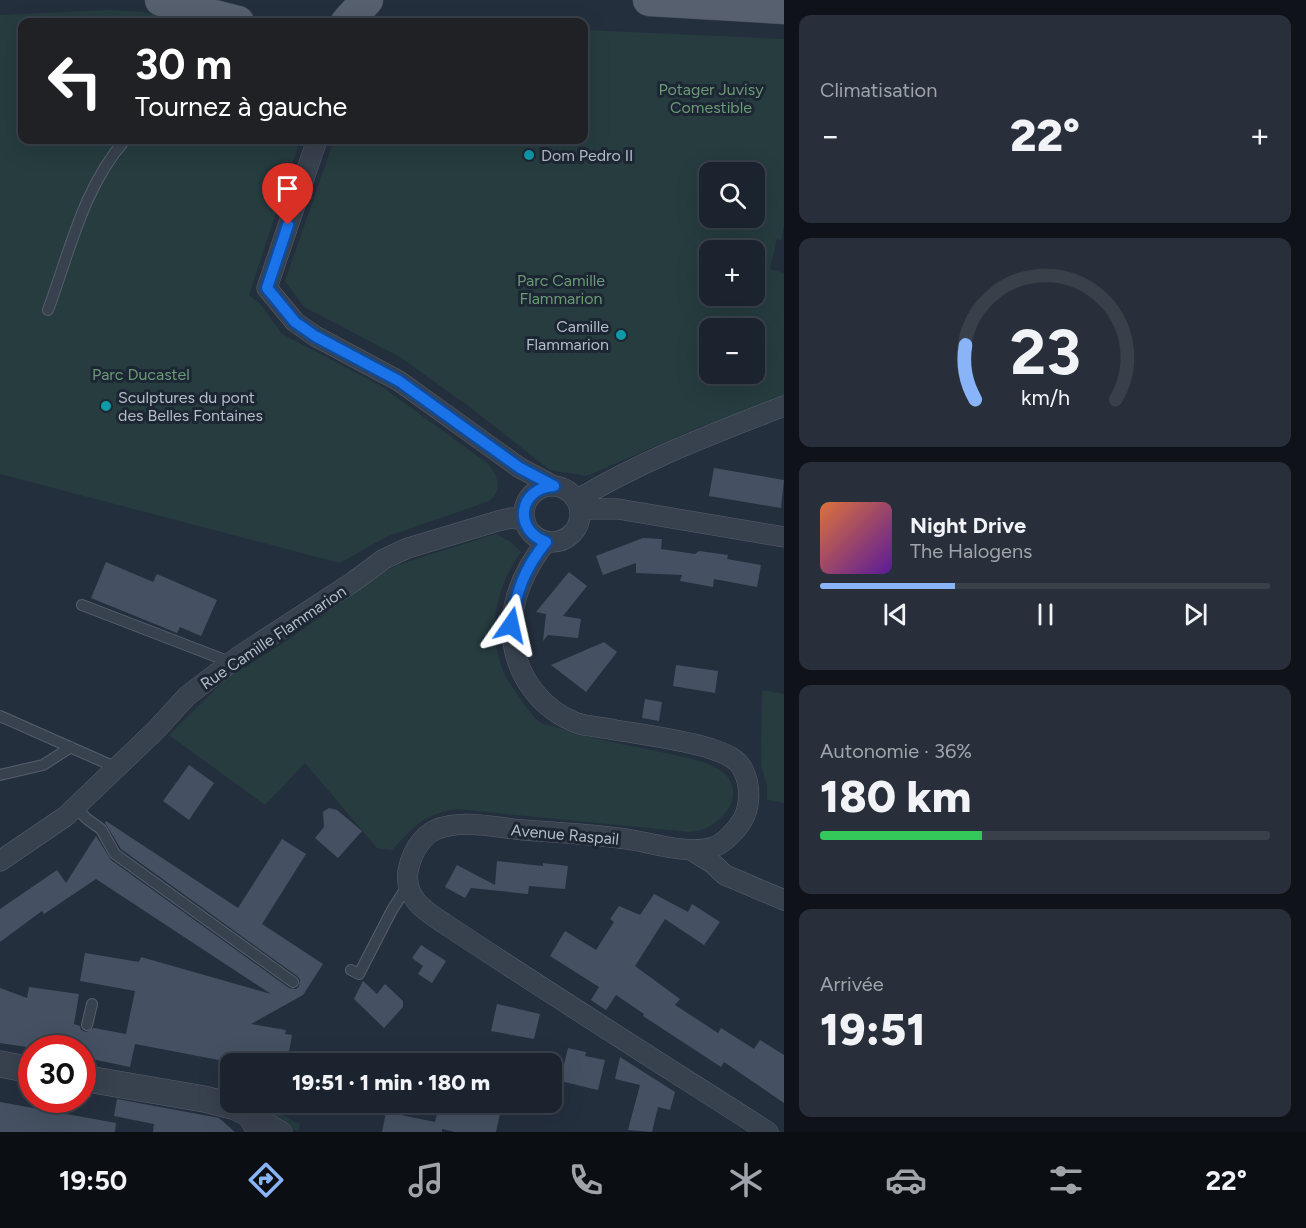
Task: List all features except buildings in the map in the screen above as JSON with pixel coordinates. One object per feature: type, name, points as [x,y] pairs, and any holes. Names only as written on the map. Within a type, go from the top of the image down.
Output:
[{"type":"main road","points":[[161,0],[222,18]]},
{"type":"main road","points":[[351,18],[367,0]]},
{"type":"main road","points":[[649,0],[784,8]]},
{"type":"street","points":[[364,18],[373,0]]},
{"type":"street","points":[[312,144],[267,288],[295,322],[315,336],[399,381],[520,468],[554,486]]},
{"type":"street","points":[[579,504],[614,478],[784,406]]},
{"type":"street","points":[[614,478],[617,498],[621,505],[629,510]]},
{"type":"street","points":[[579,504],[581,518],[572,535],[555,543],[537,539],[530,532],[525,520],[525,506],[529,497],[544,486],[554,486],[563,488],[579,504],[629,510],[784,537]]},
{"type":"street","name":"Rue Camille Flammarion","points":[[0,861],[66,816],[156,730],[187,696],[230,662],[353,582],[384,559],[408,548],[487,524],[511,518],[525,520]]},
{"type":"street","name":"Avenue Raspail","points":[[408,885],[409,864],[423,839],[434,830],[459,824],[611,836],[693,850],[717,846],[735,831],[744,818],[748,805],[748,794],[745,772],[736,759],[703,746],[578,723],[551,710],[534,691],[515,656],[511,625],[515,599],[529,564],[546,542]]},
{"type":"street","points":[[693,850],[725,875],[784,900]]},
{"type":"street","points":[[408,885],[416,902],[431,915],[768,1132]]},
{"type":"street","points":[[0,1064],[18,1067]]},
{"type":"street","points":[[96,1080],[204,1099],[236,1107],[255,1123],[282,1132]]},
{"type":"lane","points":[[48,310],[77,223],[94,185],[112,154],[121,144]]},
{"type":"lane","points":[[82,605],[230,662]]},
{"type":"lane","points":[[0,716],[115,767]]},
{"type":"lane","points":[[0,775],[43,765],[71,747]]},
{"type":"lane","points":[[75,807],[101,829],[115,854],[293,982]]},
{"type":"lane","points":[[351,970],[359,974],[392,910],[408,885]]},
{"type":"lane","points":[[87,1026],[92,1004]]},
{"type":"green space","name":"Parc Ducastel","points":[[108,10],[144,12],[172,18],[18,18],[18,144],[299,144],[249,295],[261,305],[282,334],[381,386],[487,463],[494,472],[497,482],[493,497],[489,501],[386,537],[340,563],[0,474],[0,15]]},
{"type":"green space","name":"Parc Camille Flammarion","points":[[588,30],[784,39],[784,225],[781,240],[777,239],[770,269],[784,273],[784,398],[730,419],[702,426],[587,476],[550,470],[471,408],[400,357],[304,307],[285,281],[333,144],[588,144]]},
{"type":"green space","points":[[495,534],[511,542],[521,552],[502,588],[494,628],[495,642],[503,671],[526,706],[538,721],[545,724],[707,763],[718,769],[728,778],[733,788],[733,798],[729,808],[712,825],[689,832],[456,809],[427,818],[392,850],[377,848],[305,763],[265,805],[169,735],[228,677],[282,644],[386,571],[398,565]]},
{"type":"green space","points":[[762,690],[784,694],[784,803],[767,800],[767,785],[761,766]]},
{"type":"green space","points":[[262,1113],[279,1113],[300,1124],[298,1132]]},
{"type":"place","name":"Dom Pedro II","points":[[529,155]]},
{"type":"place","name":"Camille Flammarion","points":[[621,335]]},
{"type":"place","name":"Sculptures du pont des Belles Fontaines","points":[[106,406]]},
{"type":"route","points":[[288,225],[267,288],[295,322],[315,336],[399,381],[520,468],[554,486],[544,486],[536,490],[529,497],[525,506],[523,514],[525,524],[537,539],[546,542],[529,564],[515,599],[511,625]]},
{"type":"park label","name":"Potager Juvisy Comestible","points":[[711,98]]}]
